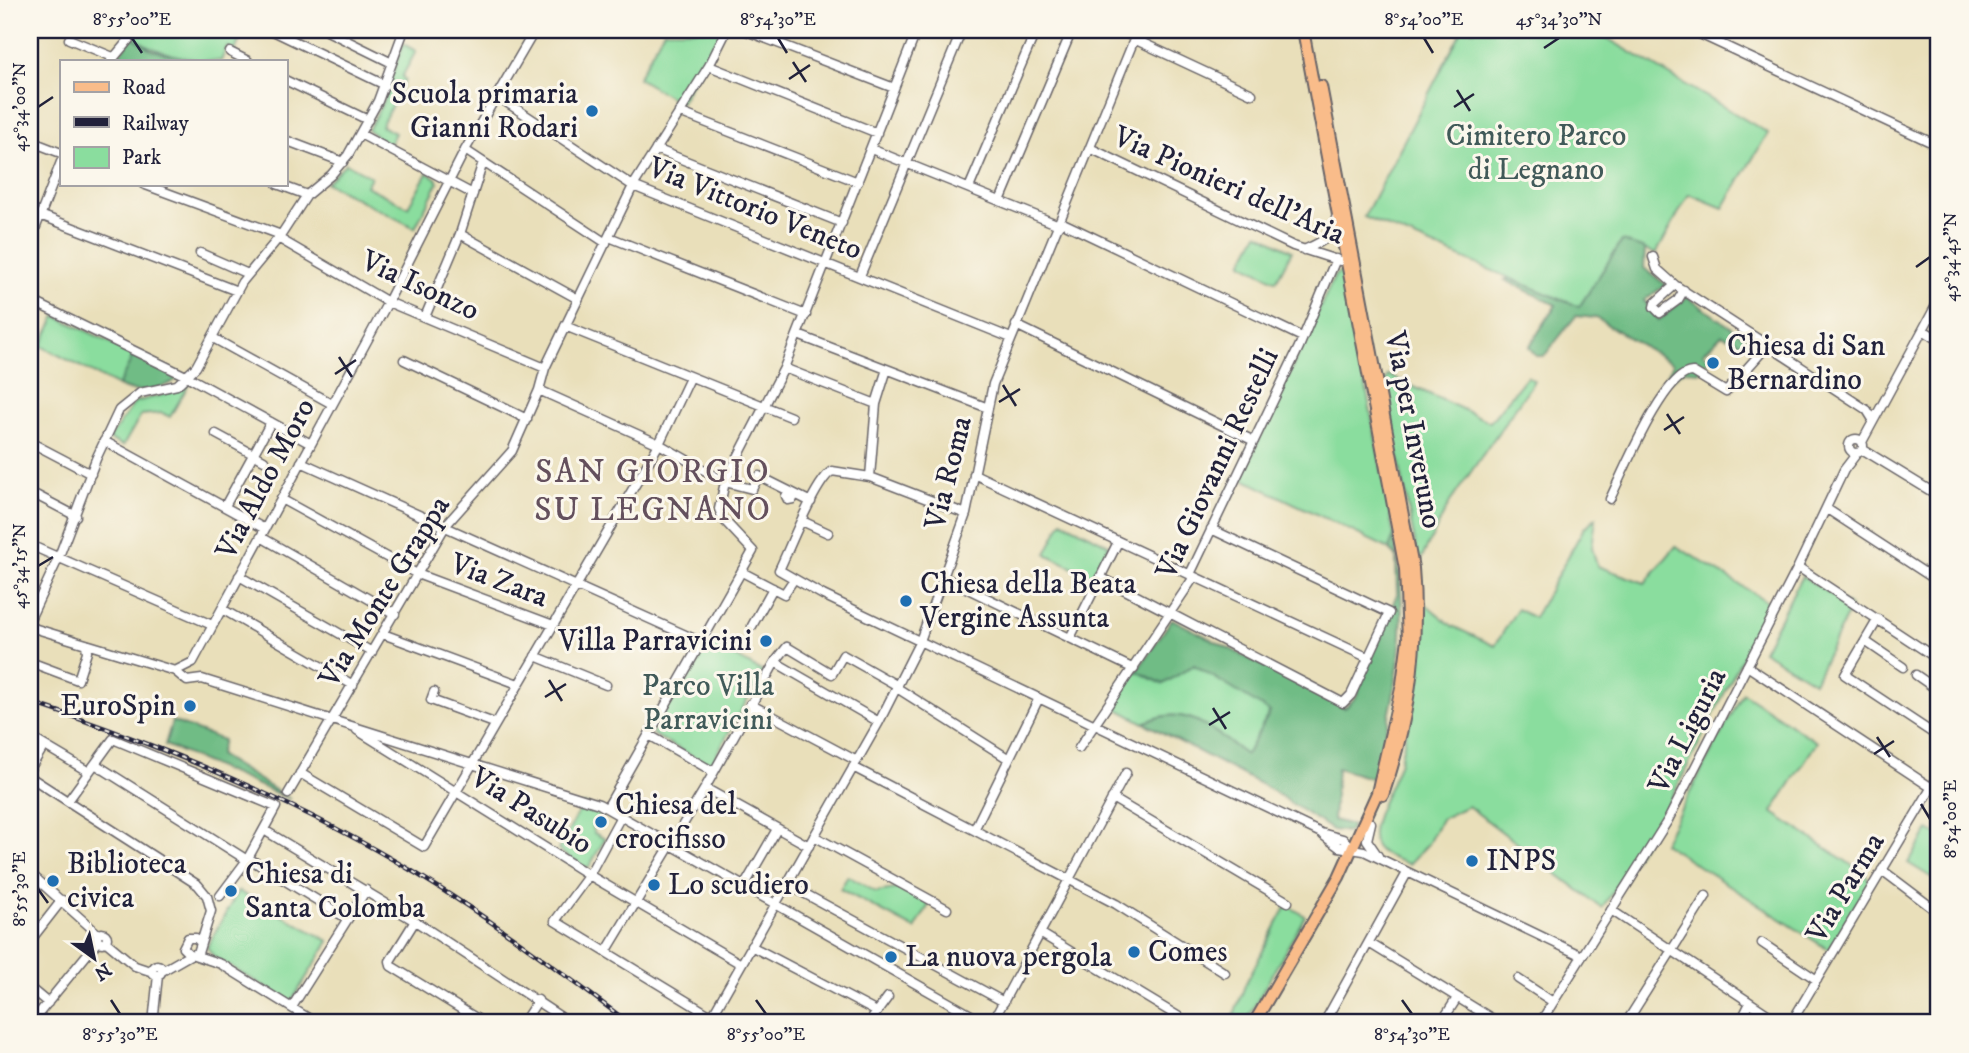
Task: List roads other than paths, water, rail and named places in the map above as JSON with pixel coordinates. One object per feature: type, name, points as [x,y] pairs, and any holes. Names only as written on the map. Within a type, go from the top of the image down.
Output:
[{"type":"main road","name":"Via per Inveruno","points":[[1254,1023],[1361,833],[1379,785],[1402,684],[1408,639],[1405,569],[1303,30]]},
{"type":"main road","name":"Via per Inveruno","points":[[1310,30],[1408,531],[1415,586],[1415,655],[1406,716],[1397,757],[1371,823],[1361,833]]},
{"type":"street","points":[[69,38],[112,59],[137,30]]},
{"type":"street","points":[[271,30],[385,85]]},
{"type":"street","points":[[325,30],[392,63]]},
{"type":"street","points":[[30,619],[34,602],[58,559],[76,516],[104,441],[124,403],[140,393],[169,389],[188,376],[213,338],[248,274],[280,236],[307,195],[344,162],[385,85],[404,30]]},
{"type":"street","name":"Via Aldo Moro","points":[[189,670],[388,302],[465,150],[535,30]]},
{"type":"street","name":"Via Monte Grappa","points":[[288,794],[446,525],[512,451],[539,390],[545,368],[633,186],[709,66],[727,30]]},
{"type":"street","points":[[744,30],[894,88]]},
{"type":"street","points":[[607,808],[753,551],[723,519],[719,509],[725,482],[784,368],[917,30]]},
{"type":"street","points":[[860,276],[962,30]]},
{"type":"street","points":[[969,188],[1036,30]]},
{"type":"street","points":[[1000,201],[1072,30]]},
{"type":"street","points":[[1117,30],[1136,35],[1252,94]]},
{"type":"street","points":[[1691,30],[1939,143]]},
{"type":"street","points":[[1702,30],[1939,143]]},
{"type":"street","name":"Via Roma","points":[[709,1020],[879,722],[920,642],[966,514],[993,384],[1136,35]]},
{"type":"street","points":[[230,52],[246,60]]},
{"type":"street","points":[[709,66],[877,133]]},
{"type":"street","points":[[287,81],[368,120]]},
{"type":"street","name":"Via Vittorio Veneto","points":[[497,96],[633,186],[1011,338]]},
{"type":"street","points":[[679,113],[858,182]]},
{"type":"street","points":[[1304,250],[1322,242],[1336,228],[1320,119]]},
{"type":"street","points":[[360,134],[473,194]]},
{"type":"street","points":[[30,141],[60,153]]},
{"type":"street","points":[[287,142],[344,162]]},
{"type":"street","name":"Via Pionieri dell'Aria","points":[[1090,148],[1304,250],[1349,266]]},
{"type":"street","points":[[656,149],[842,223]]},
{"type":"street","points":[[871,149],[1000,201],[1061,221],[1302,337]]},
{"type":"street","points":[[465,150],[607,240],[806,315]]},
{"type":"street","points":[[425,317],[460,234],[481,161]]},
{"type":"street","points":[[30,242],[60,165]]},
{"type":"street","name":"Via Isonzo","points":[[149,186],[280,236],[388,302],[545,368]]},
{"type":"street","points":[[282,186],[307,195]]},
{"type":"street","points":[[40,215],[237,291]]},
{"type":"street","points":[[460,234],[578,299]]},
{"type":"street","points":[[200,253],[248,274]]},
{"type":"street","points":[[1653,257],[1657,269],[1675,285],[1867,410],[1872,418]]},
{"type":"street","name":"Via Giovanni Restelli","points":[[1079,748],[1134,669],[1192,576],[1336,260]]},
{"type":"street","points":[[1675,285],[1655,303],[1654,307],[1660,313],[1678,300],[1684,290]]},
{"type":"street","points":[[30,300],[188,376],[311,444]]},
{"type":"street","name":"Via Liguria","points":[[1540,1023],[1668,820],[1798,567],[1844,470],[1939,300]]},
{"type":"street","points":[[1016,325],[1254,441]]},
{"type":"street","points":[[565,327],[791,417]]},
{"type":"street","points":[[1923,330],[1939,340]]},
{"type":"street","points":[[798,335],[988,408]]},
{"type":"street","points":[[213,338],[332,404]]},
{"type":"street","points":[[1610,499],[1659,402],[1677,377],[1693,372],[1726,392],[1768,345]]},
{"type":"street","points":[[404,360],[527,419]]},
{"type":"street","points":[[784,368],[876,404]]},
{"type":"street","points":[[870,477],[876,404],[887,369]]},
{"type":"street","points":[[300,773],[424,847],[659,444],[690,378]]},
{"type":"street","points":[[539,390],[659,444],[725,482],[752,489],[759,476],[811,502]]},
{"type":"street","points":[[225,506],[271,422]]},
{"type":"street","points":[[216,434],[264,460]]},
{"type":"street","points":[[104,441],[225,506],[263,533],[395,614]]},
{"type":"street","points":[[30,442],[91,474]]},
{"type":"street","points":[[1857,446],[1939,496]]},
{"type":"street","points":[[301,462],[701,642]]},
{"type":"street","points":[[966,514],[870,477],[832,471],[825,477],[811,502],[779,570],[920,642],[1321,833],[1343,839],[1353,848],[1582,956]]},
{"type":"street","points":[[974,474],[1369,658]]},
{"type":"street","points":[[30,492],[76,516]]},
{"type":"street","name":"Via Zara","points":[[281,499],[417,574],[553,625]]},
{"type":"street","points":[[1827,509],[1939,582]]},
{"type":"street","points":[[802,521],[828,533]]},
{"type":"street","points":[[1100,577],[1343,703],[1351,695],[1389,613],[1212,529]]},
{"type":"street","points":[[1070,638],[1118,542]]},
{"type":"street","points":[[30,545],[212,625]]},
{"type":"street","points":[[1798,567],[1939,660]]},
{"type":"street","points":[[742,572],[786,593],[794,579]]},
{"type":"street","points":[[239,576],[372,652]]},
{"type":"street","points":[[943,577],[1134,669]]},
{"type":"street","points":[[752,626],[773,588]]},
{"type":"street","points":[[222,609],[353,685]]},
{"type":"street","points":[[1878,620],[1845,676],[1931,732],[1939,719]]},
{"type":"street","points":[[30,628],[88,648],[189,670],[607,808],[743,888],[985,1023]]},
{"type":"street","points":[[383,634],[518,684]]},
{"type":"street","points":[[1865,641],[1903,667]]},
{"type":"street","points":[[606,952],[705,788],[750,704],[787,647],[832,674],[843,656],[897,687],[1009,760]]},
{"type":"street","points":[[30,662],[78,680],[88,648]]},
{"type":"street","points":[[535,656],[606,685]]},
{"type":"street","points":[[775,662],[879,722]]},
{"type":"street","points":[[1747,666],[1932,788]]},
{"type":"street","points":[[189,670],[191,681]]},
{"type":"street","points":[[1916,675],[1939,691]]},
{"type":"street","points":[[434,692],[431,700],[494,723]]},
{"type":"street","points":[[974,830],[1039,698]]},
{"type":"street","points":[[750,704],[974,830],[1116,904],[1225,973]]},
{"type":"street","name":"Via Pasubio","points":[[332,719],[353,727],[589,875],[741,964]]},
{"type":"street","points":[[649,735],[714,772]]},
{"type":"street","points":[[30,737],[89,772]]},
{"type":"street","points":[[68,802],[113,739],[276,807],[247,859],[220,896]]},
{"type":"street","points":[[30,769],[44,746]]},
{"type":"street","points":[[95,764],[348,919]]},
{"type":"street","points":[[992,1023],[1126,773]]},
{"type":"street","name":"Via Parma","points":[[1791,1023],[1939,775]]},
{"type":"street","points":[[30,777],[203,890],[211,906],[210,918],[189,953],[157,970],[135,966],[101,939],[30,873]]},
{"type":"street","points":[[705,788],[808,846]]},
{"type":"street","points":[[1112,798],[1288,902]]},
{"type":"street","points":[[621,816],[589,875],[555,921],[709,1020]]},
{"type":"street","points":[[1371,823],[1367,840],[1385,862]]},
{"type":"street","points":[[743,888],[777,829]]},
{"type":"street","points":[[264,830],[366,890],[570,1023]]},
{"type":"street","points":[[814,836],[947,909]]},
{"type":"street","points":[[1882,870],[1939,913]]},
{"type":"street","points":[[1324,1023],[1407,873]]},
{"type":"street","points":[[787,884],[1004,1002]]},
{"type":"street","points":[[292,1007],[366,890]]},
{"type":"street","points":[[1626,1023],[1706,896]]},
{"type":"street","points":[[30,941],[62,900]]},
{"type":"street","points":[[1611,910],[1781,1023]]},
{"type":"street","points":[[415,921],[390,961],[391,966],[484,1023]]},
{"type":"street","points":[[1040,933],[1189,1023]]},
{"type":"street","points":[[32,1023],[101,939]]},
{"type":"street","points":[[189,953],[186,939],[198,942],[213,960]]},
{"type":"street","points":[[1369,943],[1499,1023]]},
{"type":"street","points":[[1762,943],[1817,980]]},
{"type":"street","points":[[751,946],[877,1012]]},
{"type":"street","points":[[189,953],[213,960],[313,1022]]},
{"type":"street","points":[[153,1023],[157,970]]},
{"type":"street","points":[[1518,979],[1553,1002]]},
{"type":"street","points":[[30,988],[48,1003]]},
{"type":"street","points":[[869,1023],[888,997]]},
{"type":"street","points":[[1441,1023],[1457,998]]},
{"type":"street","points":[[523,1023],[538,1000]]},
{"type":"street","points":[[1740,1023],[1750,1003]]},
{"type":"railway","points":[[30,702],[130,737],[228,777],[371,847],[472,909],[629,1023]]},
{"type":"place","name":"Scuola primaria Gianni Rodari","points":[[592,111]]},
{"type":"place","name":"Chiesa di San Bernardino","points":[[1713,363]]},
{"type":"place","name":"Chiesa della Beata Vergine Assunta","points":[[906,601]]},
{"type":"place","name":"Villa Parravicini","points":[[766,641]]},
{"type":"place","name":"EuroSpin","points":[[190,706]]},
{"type":"place","name":"Chiesa del crocifisso","points":[[601,822]]},
{"type":"place","name":"INPS","points":[[1472,861]]},
{"type":"place","name":"Biblioteca civica","points":[[53,881]]},
{"type":"place","name":"Lo scudiero","points":[[654,885]]},
{"type":"place","name":"Chiesa di Santa Colomba","points":[[231,891]]},
{"type":"place","name":"Comes","points":[[1134,952]]},
{"type":"place","name":"La nuova pergola","points":[[891,957]]},
{"type":"district","name":"SAN GIORGIO SU LEGNANO","points":[[653,491]]},
{"type":"park label","name":"Cimitero Parco di Legnano","points":[[1536,153]]},
{"type":"park label","name":"Parco Villa Parravicini","points":[[708,703]]}]
